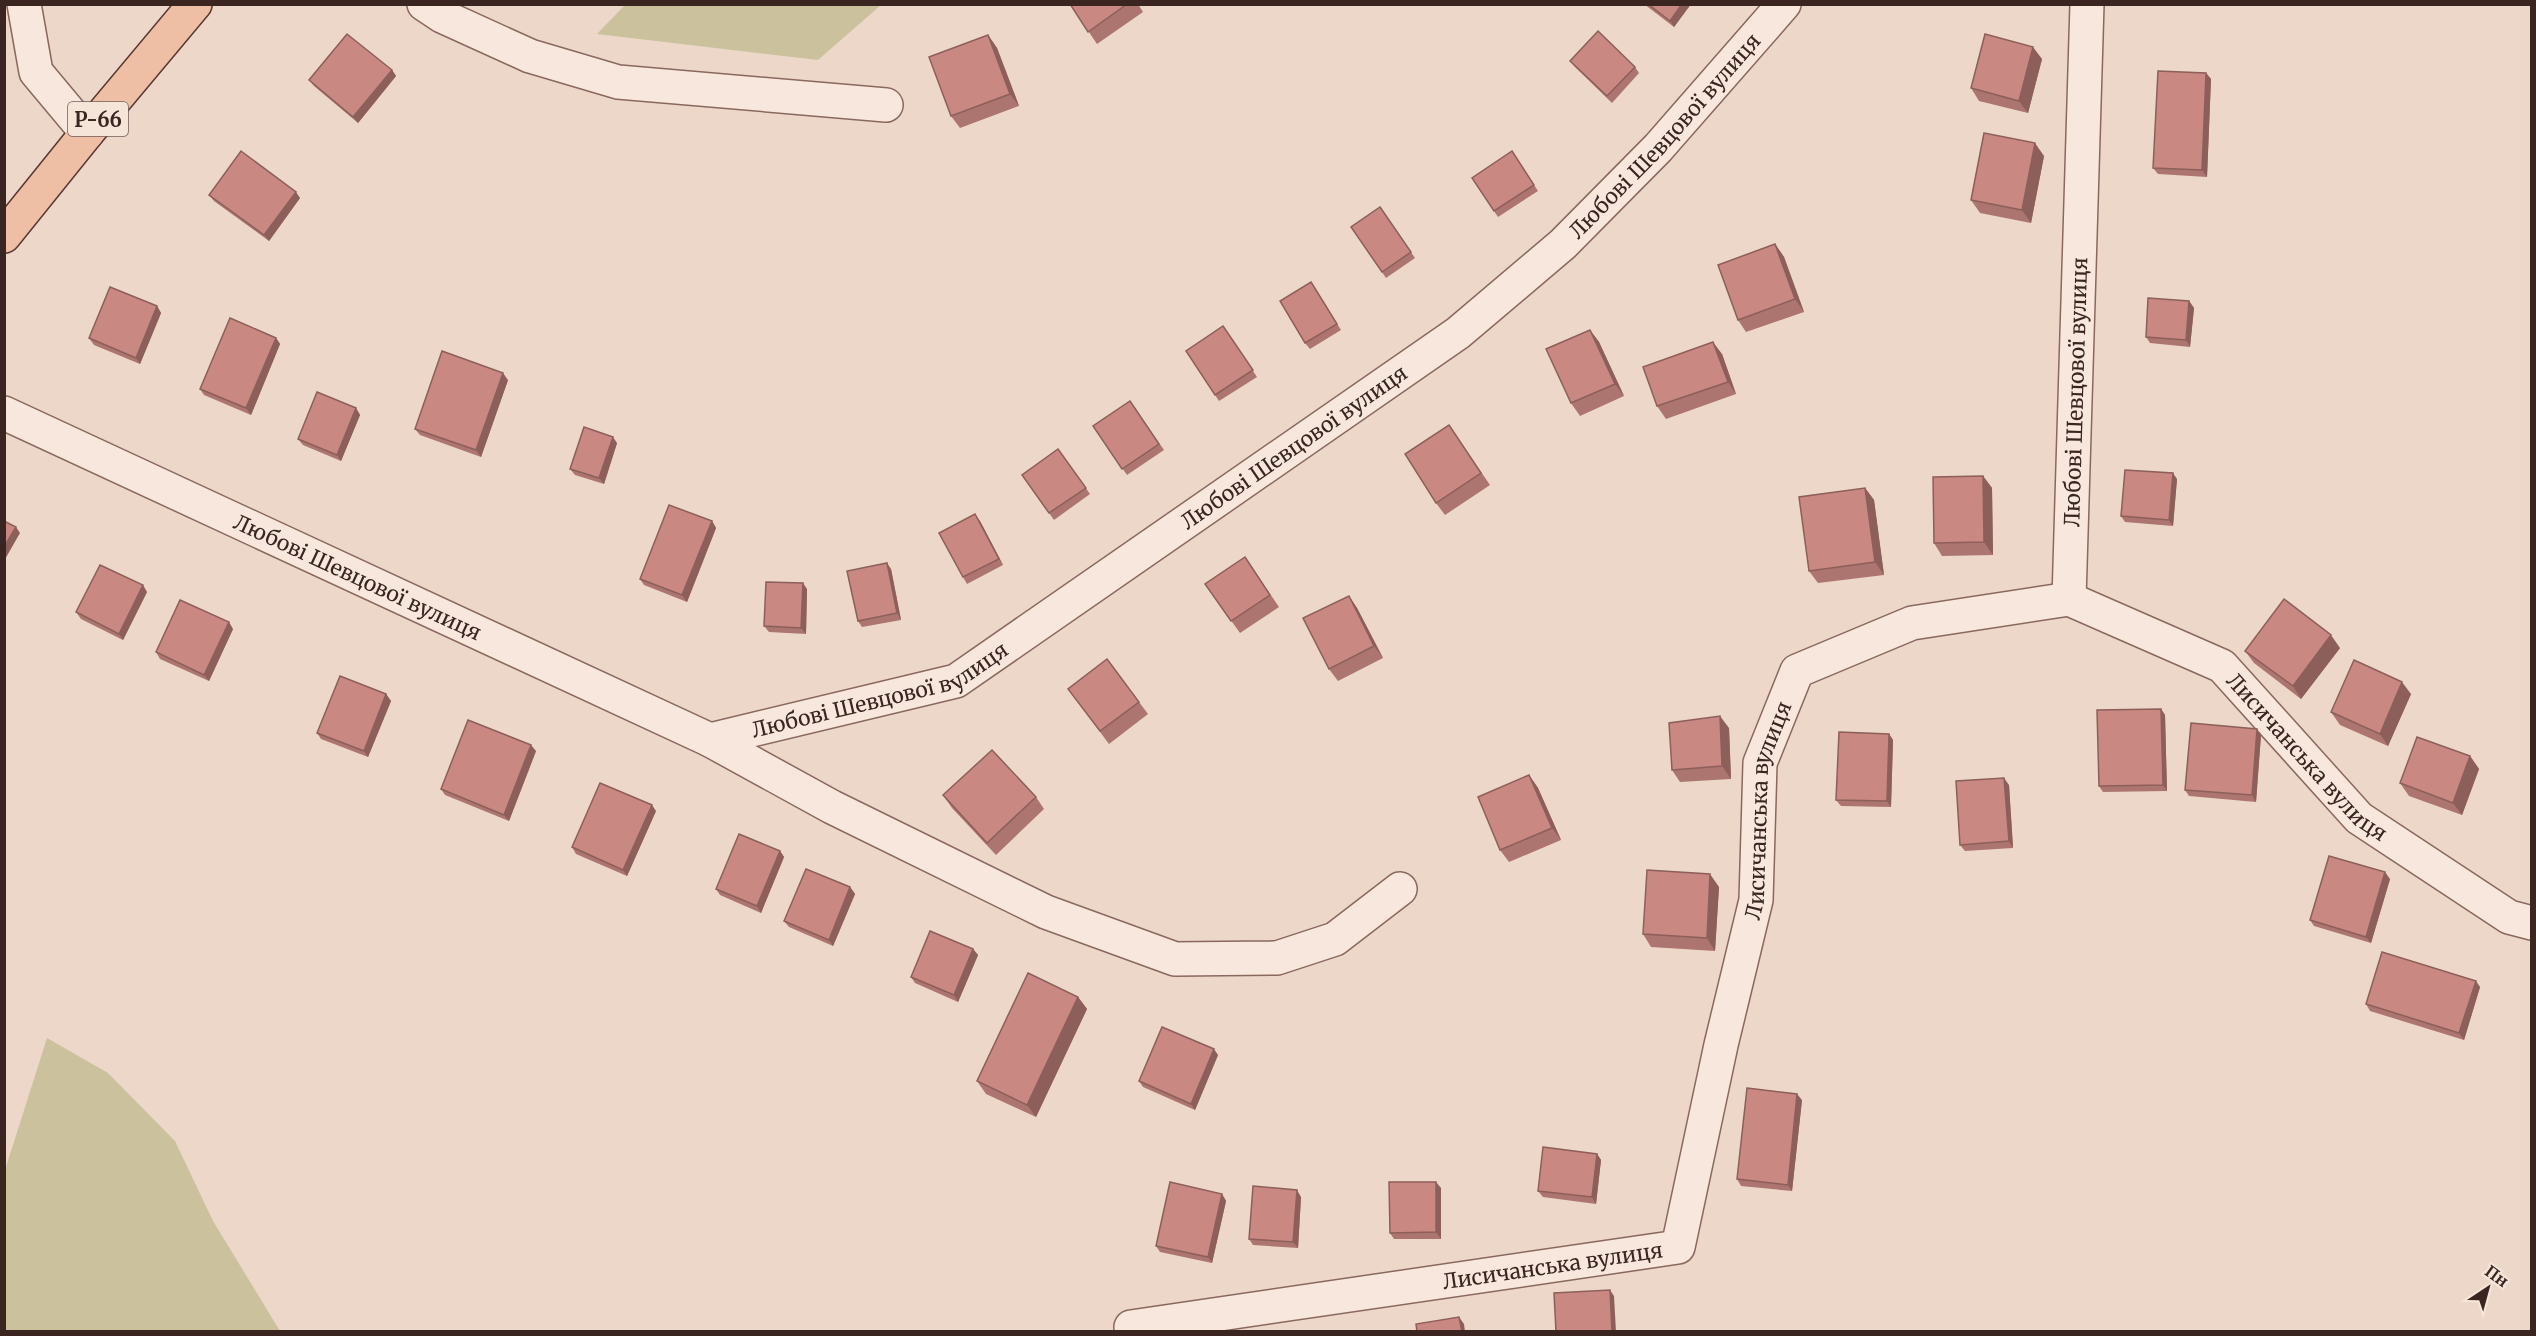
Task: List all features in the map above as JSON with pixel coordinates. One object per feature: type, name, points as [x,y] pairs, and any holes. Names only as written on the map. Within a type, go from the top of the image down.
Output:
[{"type":"main road","name":"Р-66","points":[[4,236],[195,4]]},
{"type":"street","points":[[24,4],[36,72],[87,133]]},
{"type":"street","points":[[424,4],[442,16],[530,56],[618,82],[886,105]]},
{"type":"street","name":"Любові Шевцової вулиця","points":[[2069,599],[2087,4]]},
{"type":"street","name":"Любові Шевцової вулиця","points":[[710,740],[956,681],[1458,333],[1563,244],[1658,148],[1783,5]]},
{"type":"street","name":"Любові Шевцової вулиця","points":[[4,413],[710,740],[832,807],[1046,912],[1175,959],[1277,958],[1335,939],[1400,889]]},
{"type":"street","name":"Лисичанська вулиця","points":[[1131,1327],[1678,1247],[1721,1045],[1756,900],[1760,763],[1797,671],[1912,623],[2069,599],[2222,666],[2359,818],[2509,916],[2532,923]]},
{"type":"shaded area","points":[[625,5],[881,5],[818,60],[597,34]]},
{"type":"shaded area","points":[[47,1038],[108,1073],[175,1141],[213,1221],[280,1331],[5,1331],[5,1170]]},
{"type":"building","points":[[1070,4],[1127,4],[1088,32]]},
{"type":"building","points":[[1648,4],[1682,4],[1670,21]]},
{"type":"building","points":[[1598,31],[1635,67],[1607,96],[1570,61]]},
{"type":"building","points":[[347,34],[392,70],[353,117],[309,80]]},
{"type":"building","points":[[1985,34],[2033,47],[2019,101],[1971,88]]},
{"type":"building","points":[[988,35],[1010,94],[951,116],[929,57]]},
{"type":"building","points":[[2158,71],[2206,73],[2202,170],[2153,168]]},
{"type":"building","points":[[1984,133],[2035,143],[2022,210],[1971,200]]},
{"type":"building","points":[[241,151],[296,192],[264,235],[209,195]]},
{"type":"building","points":[[1512,151],[1534,185],[1494,211],[1472,178]]},
{"type":"building","points":[[1380,207],[1411,252],[1382,272],[1351,227]]},
{"type":"building","points":[[1775,244],[1795,299],[1738,320],[1718,265]]},
{"type":"building","points":[[1311,282],[1337,324],[1305,343],[1280,301]]},
{"type":"building","points":[[110,287],[157,306],[136,358],[89,338]]},
{"type":"building","points":[[2148,298],[2189,301],[2186,340],[2146,337]]},
{"type":"building","points":[[230,318],[276,338],[246,408],[200,389]]},
{"type":"building","points":[[1223,326],[1253,370],[1215,395],[1186,351]]},
{"type":"building","points":[[1590,330],[1615,384],[1571,403],[1546,349]]},
{"type":"building","points":[[1713,342],[1728,382],[1657,406],[1643,367]]},
{"type":"building","points":[[442,351],[503,373],[476,450],[415,429]]},
{"type":"building","points":[[317,392],[356,408],[337,455],[298,439]]},
{"type":"building","points":[[1130,401],[1159,444],[1122,469],[1093,426]]},
{"type":"building","points":[[1449,425],[1481,473],[1436,503],[1405,454]]},
{"type":"building","points":[[584,427],[613,437],[599,478],[570,469]]},
{"type":"building","points":[[1058,449],[1086,488],[1049,513],[1022,475]]},
{"type":"building","points":[[2125,470],[2173,473],[2169,520],[2121,516]]},
{"type":"building","points":[[1983,476],[1984,542],[1934,543],[1933,477]]},
{"type":"building","points":[[1865,488],[1875,562],[1809,571],[1799,497]]},
{"type":"building","points":[[669,505],[712,521],[682,595],[640,579]]},
{"type":"building","points":[[975,514],[999,559],[963,577],[939,533]]},
{"type":"building","points":[[4,521],[16,527],[4,547]]},
{"type":"building","points":[[1245,557],[1270,595],[1231,621],[1205,584]]},
{"type":"building","points":[[887,563],[897,613],[858,621],[847,571]]},
{"type":"building","points":[[100,565],[143,585],[119,634],[76,612]]},
{"type":"building","points":[[766,582],[803,583],[801,628],[764,626]]},
{"type":"building","points":[[1349,596],[1374,646],[1329,669],[1303,618]]},
{"type":"building","points":[[2284,599],[2331,635],[2293,686],[2245,651]]},
{"type":"building","points":[[180,600],[229,622],[204,675],[156,652]]},
{"type":"building","points":[[1107,659],[1139,702],[1100,731],[1068,689]]},
{"type":"building","points":[[2354,660],[2402,682],[2380,734],[2331,712]]},
{"type":"building","points":[[340,676],[386,694],[364,751],[317,733]]},
{"type":"building","points":[[2161,709],[2163,785],[2099,786],[2097,710]]},
{"type":"building","points":[[1720,716],[1722,766],[1672,770],[1669,723]]},
{"type":"building","points":[[468,720],[531,745],[504,815],[441,789]]},
{"type":"building","points":[[2191,723],[2257,729],[2252,795],[2185,790]]},
{"type":"building","points":[[1839,732],[1889,734],[1887,801],[1836,800]]},
{"type":"building","points":[[2417,737],[2470,756],[2453,803],[2400,783]]},
{"type":"building","points":[[992,750],[1036,797],[987,843],[943,795]]},
{"type":"building","points":[[1529,775],[1552,828],[1500,850],[1478,797]]},
{"type":"building","points":[[2004,778],[2009,841],[1960,845],[1956,781]]},
{"type":"building","points":[[600,783],[652,805],[623,870],[572,847]]},
{"type":"building","points":[[739,834],[780,851],[757,906],[716,889]]},
{"type":"building","points":[[2329,856],[2385,872],[2366,937],[2310,920]]},
{"type":"building","points":[[806,869],[850,887],[829,940],[784,921]]},
{"type":"building","points":[[1647,870],[1710,874],[1707,938],[1643,934]]},
{"type":"building","points":[[930,931],[973,949],[954,995],[911,977]]},
{"type":"building","points":[[2382,952],[2476,981],[2459,1033],[2366,1004]]},
{"type":"building","points":[[1028,973],[1078,997],[1027,1105],[977,1081]]},
{"type":"building","points":[[1162,1027],[1214,1049],[1191,1104],[1139,1081]]},
{"type":"building","points":[[1747,1088],[1797,1094],[1788,1185],[1737,1179]]},
{"type":"building","points":[[1543,1147],[1597,1154],[1592,1197],[1538,1191]]},
{"type":"building","points":[[1170,1182],[1222,1194],[1208,1257],[1156,1246]]},
{"type":"building","points":[[1389,1182],[1436,1182],[1436,1232],[1390,1233]]},
{"type":"building","points":[[1253,1186],[1297,1190],[1293,1242],[1249,1239]]},
{"type":"building","points":[[1610,1290],[1612,1332],[1556,1332],[1554,1293]]},
{"type":"building","points":[[1459,1317],[1462,1332],[1417,1332],[1416,1324]]}]
